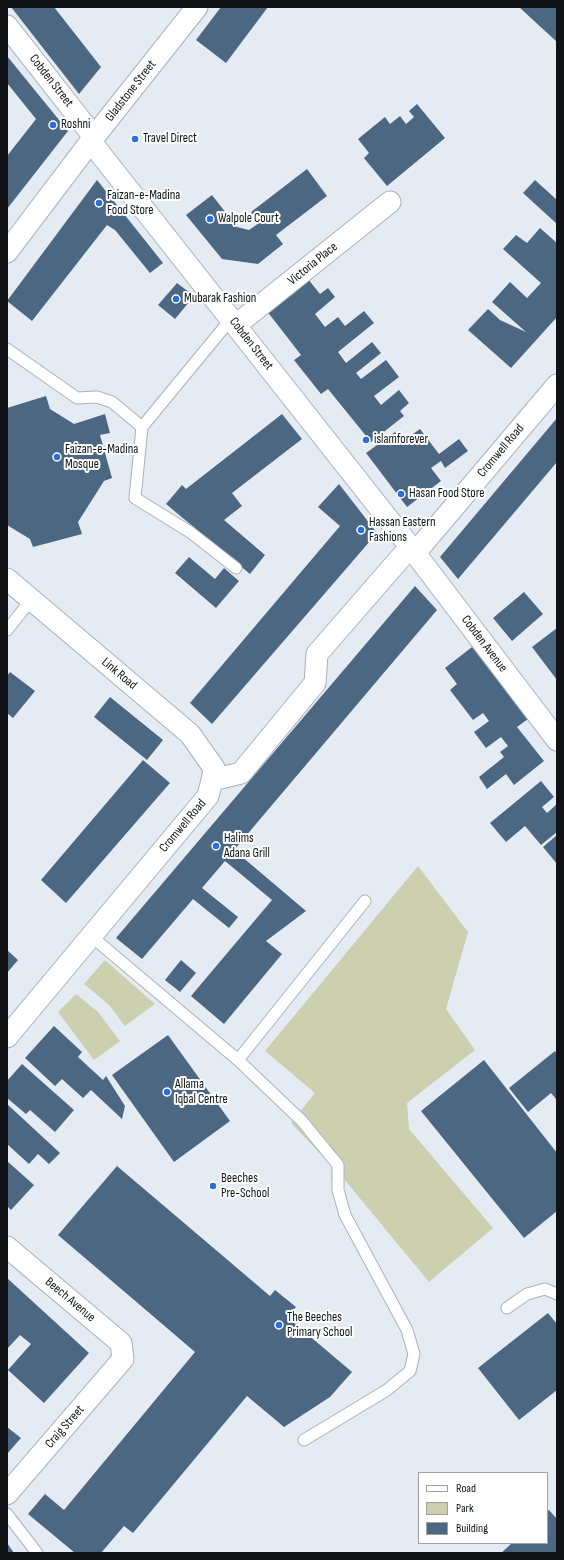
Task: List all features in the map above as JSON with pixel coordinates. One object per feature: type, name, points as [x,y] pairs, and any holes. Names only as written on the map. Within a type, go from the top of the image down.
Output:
[{"type":"street","name":"Gladstone Street","points":[[7,252],[93,139],[197,7]]},
{"type":"street","name":"Cobden Street","points":[[7,26],[233,322],[412,550]]},
{"type":"street","name":"Victoria Place","points":[[233,322],[390,202]]},
{"type":"street","name":"Cromwell Road","points":[[7,1038],[208,796],[212,780],[241,773],[314,683],[317,654],[412,550],[557,385]]},
{"type":"street","name":"Cobden Avenue","points":[[412,550],[557,740]]},
{"type":"street","name":"Link Road","points":[[7,580],[190,734],[214,768],[212,780]]},
{"type":"street","name":"Beech Avenue","points":[[7,1247],[121,1343],[123,1359]]},
{"type":"street","name":"Craig Street","points":[[7,1494],[123,1359]]},
{"type":"lane","points":[[233,322],[142,427],[136,498],[190,532],[236,568]]},
{"type":"lane","points":[[7,349],[77,398],[97,397],[112,402],[142,427]]},
{"type":"lane","points":[[7,630],[31,600]]},
{"type":"lane","points":[[238,1060],[365,900]]},
{"type":"lane","points":[[91,936],[238,1060],[302,1121],[338,1164],[338,1190],[345,1215],[407,1330],[414,1354],[410,1371],[386,1390],[304,1440]]},
{"type":"lane","points":[[507,1308],[527,1294],[545,1289],[557,1294]]},
{"type":"lane","points":[[7,1514],[37,1553]]},
{"type":"green space","points":[[418,866],[468,932],[446,1009],[475,1050],[407,1103],[409,1129],[493,1228],[429,1282],[344,1179],[331,1179],[332,1166],[291,1123],[315,1093],[265,1051]]},
{"type":"green space","points":[[105,960],[155,1004],[125,1026],[109,1005],[84,984]]},
{"type":"green space","points":[[76,994],[98,1012],[120,1041],[94,1060],[58,1012]]},
{"type":"building","points":[[11,7],[54,7],[101,67],[79,94]]},
{"type":"building","points":[[221,7],[268,7],[226,63],[196,40]]},
{"type":"building","points":[[519,7],[557,7],[557,42]]},
{"type":"building","points":[[7,56],[68,131],[7,209],[7,156],[36,119],[7,83]]},
{"type":"building","points":[[417,104],[445,138],[387,186],[364,158],[369,153],[358,139],[385,117],[390,124],[400,116],[406,124],[414,117],[409,111]]},
{"type":"building","name":"Walpole Court","points":[[307,169],[327,196],[276,235],[283,244],[258,264],[222,259],[186,215],[212,195],[237,227],[249,230],[259,223],[251,212]]},
{"type":"building","points":[[97,180],[163,263],[150,273],[115,230],[107,225],[32,321],[7,301]]},
{"type":"building","points":[[535,180],[557,200],[557,224],[523,193]]},
{"type":"building","points":[[540,228],[557,243],[557,317],[511,368],[468,330],[488,309],[500,320],[526,332],[492,302],[510,282],[527,298],[541,283],[503,249],[516,235],[527,243]]},
{"type":"building","points":[[304,274],[320,294],[328,288],[335,297],[315,314],[325,327],[338,317],[345,326],[364,311],[374,323],[338,352],[346,363],[372,342],[381,353],[356,373],[361,379],[386,360],[399,377],[374,396],[381,405],[399,390],[409,403],[400,411],[404,416],[371,442],[328,389],[321,394],[294,360],[301,355],[263,306]]},
{"type":"building","points":[[177,283],[194,296],[175,319],[158,305]]},
{"type":"building","name":"Faizan-e-Madina Mosque","points":[[46,396],[50,409],[74,424],[105,414],[110,433],[100,435],[112,478],[104,481],[78,522],[82,534],[33,547],[30,539],[7,525],[7,408]]},
{"type":"building","points":[[282,414],[302,439],[232,493],[242,506],[224,520],[265,555],[250,574],[166,504],[182,485],[186,489]]},
{"type":"building","points":[[557,418],[557,462],[458,579],[440,557]]},
{"type":"building","points":[[420,429],[439,454],[459,439],[468,451],[445,468],[441,461],[431,468],[441,481],[407,507],[366,453],[395,432],[402,442]]},
{"type":"building","points":[[339,484],[377,533],[212,724],[190,703],[340,526],[318,507]]},
{"type":"building","points":[[189,557],[215,579],[224,568],[239,581],[216,608],[175,573]]},
{"type":"building","points":[[415,586],[437,610],[234,850],[306,911],[266,941],[282,954],[224,1024],[191,996],[272,900],[225,861],[202,888],[238,917],[229,928],[193,899],[142,959],[116,938]]},
{"type":"building","points":[[524,592],[543,614],[512,641],[493,618]]},
{"type":"building","points":[[557,628],[557,680],[532,647]]},
{"type":"building","points":[[472,647],[528,719],[517,727],[544,761],[514,785],[506,774],[487,789],[479,777],[504,757],[500,752],[508,746],[501,737],[486,748],[474,732],[489,721],[483,713],[473,720],[450,690],[457,684],[445,668]]},
{"type":"building","points":[[10,672],[35,691],[13,718],[7,713],[7,676]]},
{"type":"building","points":[[110,697],[163,740],[147,760],[94,717]]},
{"type":"building","points":[[143,760],[170,783],[66,903],[41,880]]},
{"type":"building","points":[[541,781],[554,797],[542,807],[547,813],[557,804],[557,832],[541,845],[525,826],[506,842],[490,823]]},
{"type":"building","points":[[557,835],[557,864],[543,847]]},
{"type":"building","points":[[7,950],[18,960],[7,973]]},
{"type":"building","points":[[181,960],[196,973],[180,992],[165,980]]},
{"type":"building","points":[[54,1026],[82,1052],[78,1057],[103,1080],[106,1076],[125,1106],[122,1119],[91,1090],[83,1098],[62,1079],[55,1086],[25,1058]]},
{"type":"building","name":"Allama Iqbal Centre","points":[[168,1035],[230,1121],[174,1162],[112,1075]]},
{"type":"building","points":[[555,1051],[557,1054],[557,1098],[556,1099],[551,1093],[528,1112],[509,1088]]},
{"type":"building","points":[[484,1060],[557,1153],[557,1211],[524,1238],[421,1111]]},
{"type":"building","points":[[22,1064],[74,1110],[55,1132],[30,1110],[26,1114],[7,1098],[7,1081]]},
{"type":"building","points":[[7,1104],[60,1153],[49,1164],[38,1154],[29,1164],[7,1144]]},
{"type":"building","points":[[7,1161],[34,1185],[11,1210],[7,1206]]},
{"type":"building","points":[[117,1166],[270,1296],[275,1290],[296,1307],[287,1317],[352,1372],[330,1397],[284,1427],[247,1396],[133,1533],[124,1526],[101,1553],[75,1553],[28,1514],[45,1494],[64,1510],[195,1352],[58,1235]]},
{"type":"building","points":[[7,1278],[89,1353],[44,1403],[8,1370],[31,1344],[20,1335],[7,1349]]},
{"type":"building","points":[[548,1313],[557,1324],[557,1390],[519,1420],[478,1368]]},
{"type":"building","points":[[7,1427],[21,1438],[7,1454]]},
{"type":"building","points":[[549,1510],[557,1519],[557,1553],[501,1553],[511,1544],[548,1544]]},
{"type":"building","points":[[7,1543],[14,1553],[7,1553]]},
{"type":"place","name":"Roshni","points":[[53,125]]},
{"type":"place","name":"Travel Direct","points":[[135,139]]},
{"type":"place","name":"Faizan-e-Madina Food Store","points":[[99,203]]},
{"type":"place","name":"Walpole Court","points":[[210,219]]},
{"type":"place","name":"Mubarak Fashion","points":[[176,299]]},
{"type":"place","name":"islamforever","points":[[366,440]]},
{"type":"place","name":"Faizan-e-Madina Mosque","points":[[57,457]]},
{"type":"place","name":"Hasan Food Store","points":[[401,494]]},
{"type":"place","name":"Hassan Eastern Fashions","points":[[361,530]]},
{"type":"place","name":"Halims Adana Grill","points":[[216,846]]},
{"type":"place","name":"Allama Iqbal Centre","points":[[167,1092]]},
{"type":"place","name":"Beeches Pre-School","points":[[213,1186]]},
{"type":"place","name":"The Beeches Primary School","points":[[279,1325]]}]
